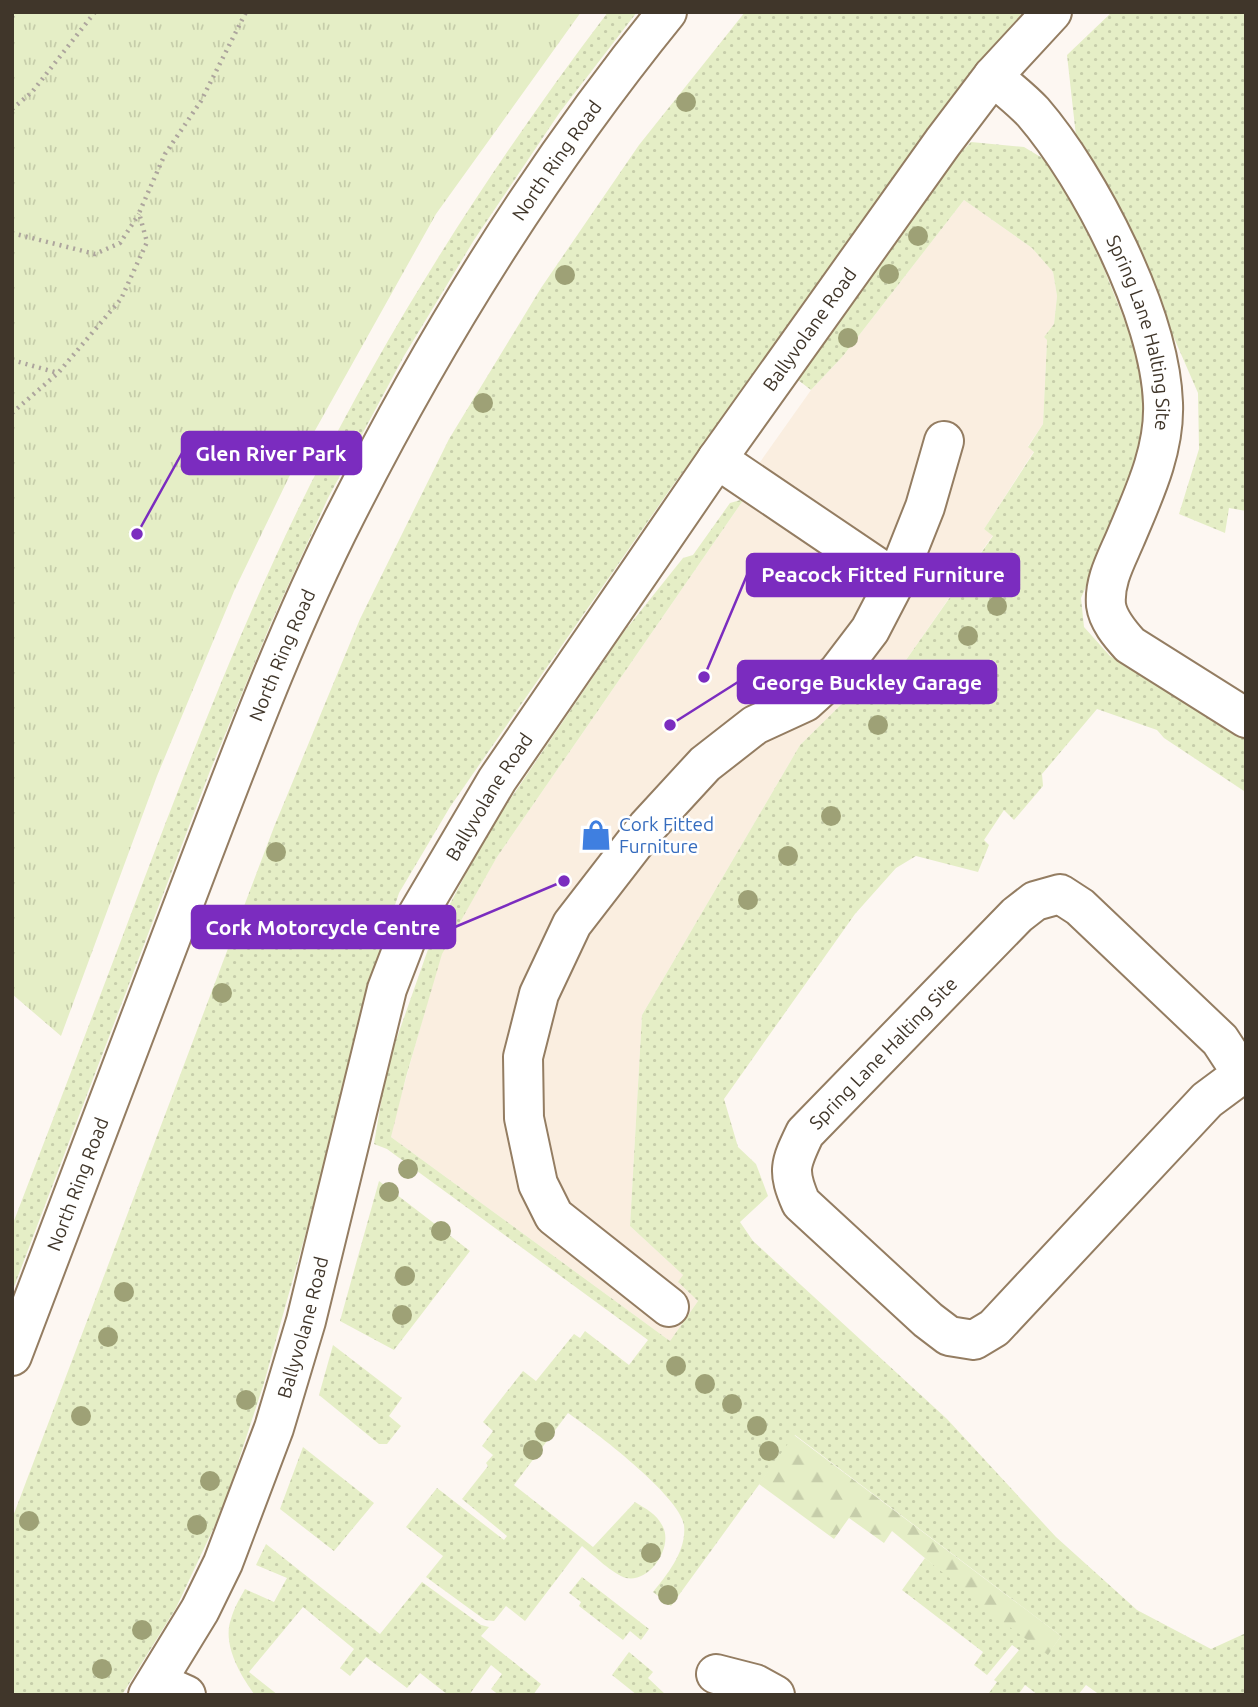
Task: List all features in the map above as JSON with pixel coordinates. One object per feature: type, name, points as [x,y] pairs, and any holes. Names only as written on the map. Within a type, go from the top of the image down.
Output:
[{"type":"street","name":"North Ring Road","points":[[12,1356],[242,753],[303,606],[345,516],[406,399],[474,284],[626,62],[667,12]]},
{"type":"street","name":"Ballyvolane Road","points":[[164,1690],[223,1563],[274,1428],[306,1321],[387,989],[412,924],[497,779],[717,459],[943,142],[993,76],[1052,12]]},
{"type":"street","name":"Spring Lane Halting Site","points":[[993,76],[1031,109],[1062,148],[1075,170],[1101,215],[1138,296],[1157,355],[1163,403],[1160,438],[1152,474],[1107,582],[1106,607],[1116,628],[1130,645],[1246,718]]},
{"type":"street","points":[[669,1307],[554,1216],[538,1184],[524,1118],[523,1057],[539,994],[572,925],[647,827],[705,764],[755,725],[805,702],[838,672],[870,630],[896,580],[925,508],[944,441]]},
{"type":"street","points":[[717,459],[896,580]]},
{"type":"street","name":"Spring Lane Halting Site","points":[[1060,894],[1080,907],[1220,1040],[1244,1072],[1207,1100],[994,1328],[974,1340],[949,1336],[928,1321],[801,1203],[792,1183],[792,1160],[805,1133],[1017,915],[1034,901],[1060,894]]},
{"type":"street","points":[[716,1674],[755,1685],[775,1695]]},
{"type":"path","points":[[12,17],[15,12]]},
{"type":"path","points":[[12,109],[32,92],[95,12]]},
{"type":"path","points":[[12,233],[95,254],[120,243],[139,213],[165,154],[201,101],[246,12]]},
{"type":"path","points":[[12,413],[58,373],[121,299],[147,242],[139,213]]},
{"type":"path","points":[[12,360],[58,373]]},
{"type":"shaded area","points":[[964,200],[1032,248],[1053,272],[1057,296],[1054,324],[1044,337],[1047,340],[1043,424],[1028,446],[1034,451],[984,529],[993,535],[899,670],[860,686],[800,745],[642,1015],[630,1226],[683,1275],[679,1283],[698,1301],[670,1341],[391,1137],[392,1128],[441,954],[497,857],[744,499],[748,479],[811,390],[843,356]]},
{"type":"green space","points":[[12,12],[581,12],[436,214],[289,477],[234,591],[157,776],[61,1036],[12,994]]},
{"type":"green space","points":[[608,12],[637,12],[560,112],[474,240],[404,356],[328,498],[271,623],[210,771],[12,1292],[12,1226],[201,731],[287,533],[342,423],[411,301],[486,183]]},
{"type":"green space","points":[[745,12],[1023,12],[947,105],[671,488],[450,807],[399,893],[364,998],[330,1146],[264,1383],[223,1508],[176,1608],[122,1695],[12,1695],[12,1519],[274,827],[360,619],[449,439],[541,288],[639,145]]},
{"type":"green space","points":[[1112,12],[1246,12],[1246,511],[1229,508],[1225,533],[1179,514],[1199,449],[1198,393],[1104,177],[1076,136],[1067,55]]},
{"type":"green space","points":[[971,142],[1024,147],[1057,171],[1100,259],[1142,364],[1144,425],[1120,510],[1081,598],[1084,627],[1110,656],[1225,721],[1246,738],[1246,789],[1244,791],[1164,738],[1157,730],[1097,709],[1042,774],[1043,786],[1014,820],[1004,810],[984,840],[989,845],[978,872],[916,856],[896,868],[855,914],[724,1099],[738,1147],[756,1164],[768,1196],[740,1222],[753,1241],[947,1419],[1056,1537],[1137,1610],[1211,1649],[1246,1633],[1246,1695],[1100,1695],[1086,1685],[1078,1695],[1038,1695],[1025,1685],[1018,1695],[991,1695],[989,1693],[997,1682],[994,1680],[1019,1650],[1012,1645],[987,1675],[974,1665],[983,1652],[902,1590],[925,1558],[1048,1654],[1061,1636],[795,1435],[671,1606],[653,1592],[670,1569],[683,1543],[684,1525],[679,1512],[634,1464],[568,1413],[514,1485],[593,1547],[635,1502],[647,1510],[663,1527],[665,1544],[657,1562],[643,1575],[635,1578],[621,1576],[582,1546],[525,1621],[506,1606],[494,1621],[485,1620],[426,1577],[443,1556],[406,1527],[437,1488],[504,1540],[507,1536],[462,1499],[488,1466],[486,1463],[493,1455],[482,1446],[493,1431],[483,1422],[523,1371],[536,1381],[574,1334],[580,1338],[585,1331],[629,1365],[648,1340],[387,1149],[374,1144],[387,1066],[432,938],[488,832],[623,633],[683,558],[693,555],[730,503],[744,499],[497,857],[442,954],[391,1137],[670,1341],[698,1301],[678,1282],[683,1275],[630,1226],[642,1015],[800,745],[860,686],[899,670],[993,536],[984,529],[1034,452],[1028,447],[1043,424],[1047,340],[1044,337],[1054,324],[1057,296],[1053,272],[1032,248],[964,200],[843,356],[811,390],[798,380],[950,164]]},
{"type":"green space","points":[[379,1181],[470,1251],[394,1350],[340,1321]]},
{"type":"green space","points":[[333,1345],[402,1398],[389,1416],[401,1426],[387,1444],[379,1444],[319,1395]]},
{"type":"green space","points":[[794,1435],[1061,1636],[1048,1655],[1004,1623],[892,1531],[884,1543],[849,1518],[834,1539],[759,1484]]},
{"type":"green space","points":[[303,1447],[374,1503],[334,1551],[280,1509]]},
{"type":"green space","points":[[266,1544],[380,1634],[422,1582],[481,1625],[489,1627],[481,1636],[541,1684],[533,1695],[499,1695],[491,1689],[502,1674],[491,1665],[469,1695],[448,1695],[420,1673],[407,1688],[366,1657],[350,1676],[340,1668],[354,1649],[303,1607],[249,1672],[278,1695],[255,1695],[234,1659],[229,1629],[245,1589],[274,1602],[287,1578],[256,1565]]},
{"type":"green space","points":[[582,1577],[649,1629],[641,1640],[630,1631],[623,1640],[579,1606],[581,1602],[569,1593]]},
{"type":"green space","points":[[629,1652],[653,1672],[648,1678],[666,1695],[637,1695],[612,1675]]},
{"type":"place","name":"Glen River Park","points":[[137,534]]},
{"type":"place","name":"Peacock Fitted Furniture","points":[[704,677]]},
{"type":"place","name":"George Buckley Garage","points":[[670,725]]},
{"type":"place","name":"Cork Fitted Furniture","points":[[596,835]]},
{"type":"place","name":"Cork Motorcycle Centre","points":[[564,881]]}]
